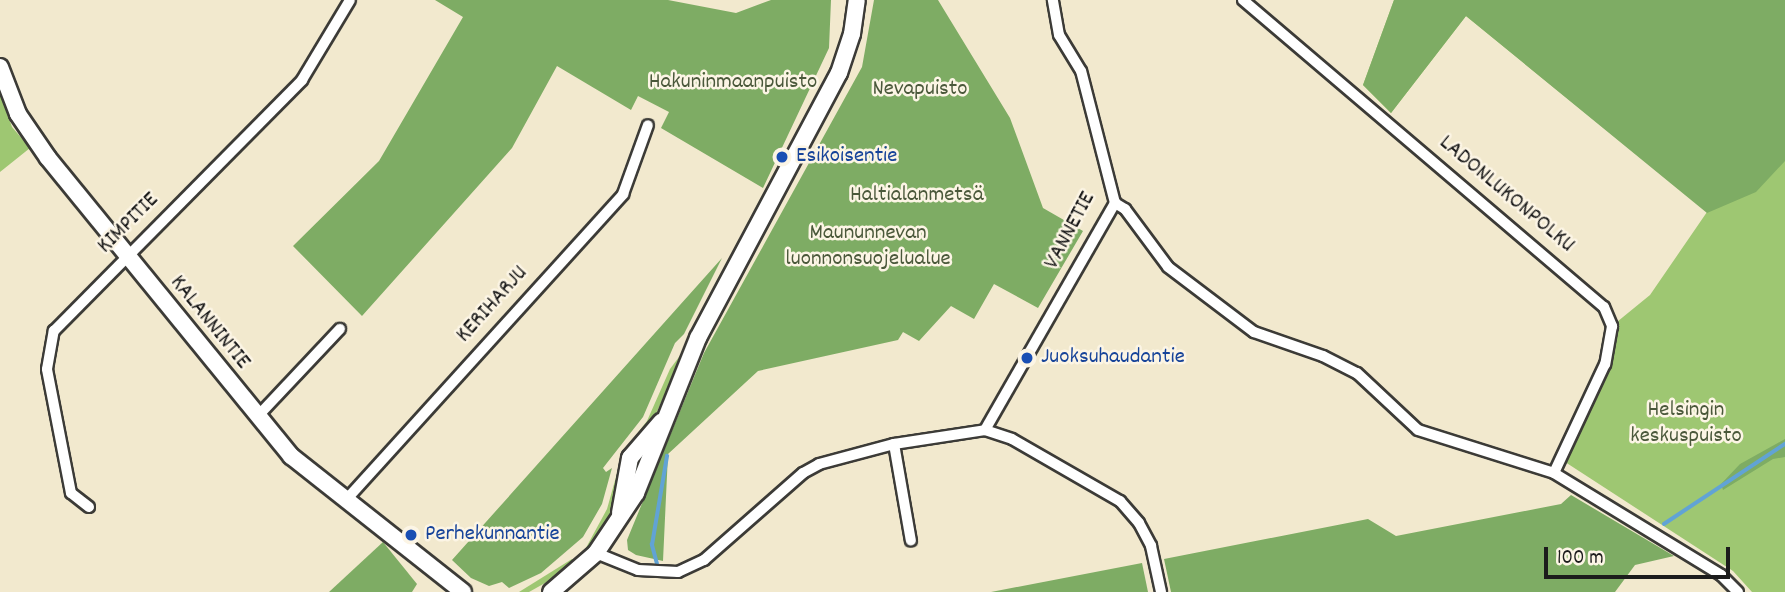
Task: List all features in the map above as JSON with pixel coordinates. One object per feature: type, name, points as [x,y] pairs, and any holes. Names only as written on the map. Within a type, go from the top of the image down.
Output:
[{"type":"street","name":"KIMPITIE","points":[[89,507],[71,493],[47,369],[48,349],[58,324],[302,80],[350,0]]},
{"type":"street","points":[[551,592],[596,554],[620,513],[636,493],[698,338],[839,73],[852,34],[856,0]]},
{"type":"street","name":"VANNETIE","points":[[985,430],[1115,203],[1081,71],[1059,35],[1052,0]]},
{"type":"street","name":"LADONLUKONPOLKU","points":[[1243,0],[1604,307],[1612,326],[1605,363],[1555,473]]},
{"type":"street","name":"KALANNINTIE","points":[[0,68],[26,128],[291,456],[463,592]]},
{"type":"street","name":"KERIHARJU","points":[[346,500],[623,194],[648,125]]},
{"type":"street","points":[[1115,203],[1125,209],[1168,267],[1254,332],[1357,373],[1418,430],[1555,473],[1721,575],[1738,592]]},
{"type":"street","points":[[257,417],[340,329]]},
{"type":"street","points":[[596,554],[651,573],[688,569],[704,560],[803,473],[840,456],[894,444],[985,430],[1023,444],[1120,501],[1151,546],[1161,592]]},
{"type":"street","points":[[894,444],[911,541]]},
{"type":"street","name":"KALANNINTIE","points":[[429,567],[445,592]]},
{"type":"green space","name":"Hakuninmaanpuisto","points":[[435,0],[668,0],[736,13],[771,0],[831,0],[829,48],[763,188],[661,128],[669,112],[638,96],[631,110],[557,66],[512,148],[362,316],[293,246],[379,161],[463,17]]},
{"type":"green space","name":"Haltialanmetsä","points":[[874,0],[938,0],[1010,118],[1043,208],[1083,231],[1038,308],[994,284],[974,319],[951,306],[919,341],[903,332],[898,340],[758,371],[668,454],[663,561],[636,555],[628,550],[627,540],[704,353],[862,67]]},
{"type":"green space","name":"Helsingin keskuspuisto","points":[[1394,0],[1785,0],[1785,592],[1752,592],[1733,571],[1562,460],[1582,420],[1612,326],[1650,295],[1707,212],[1466,16],[1391,113],[1363,85]]},
{"type":"green space","points":[[1394,0],[1785,0],[1785,161],[1756,192],[1707,213],[1466,16],[1391,113],[1363,85]]},
{"type":"green space","points":[[0,92],[12,127],[30,148],[0,172]]},
{"type":"green space","points":[[722,258],[684,334],[675,343],[643,417],[603,468],[606,472],[612,468],[602,504],[583,537],[541,573],[509,588],[502,582],[489,586],[471,578],[452,560]]},
{"type":"green space","points":[[685,349],[608,521],[581,557],[607,509],[623,452],[647,421],[670,369]]},
{"type":"green space","points":[[1785,439],[1785,457],[1773,459],[1723,490],[1721,484],[1740,464]]},
{"type":"green space","points":[[1571,495],[1674,556],[1635,565],[1615,592],[1171,592],[1164,559],[1368,519],[1396,536],[1561,504]]},
{"type":"green space","points":[[383,542],[417,584],[412,592],[329,592]]},
{"type":"green space","points":[[572,559],[576,562],[554,578],[529,592],[519,592]]},
{"type":"green space","points":[[1142,563],[1148,592],[991,592]]},
{"type":"waterway","points":[[1664,524],[1785,444]]},
{"type":"waterway","points":[[657,564],[652,545],[667,456]]},
{"type":"place","name":"Esikoisentie","points":[[782,157]]},
{"type":"place","name":"Juoksuhaudantie","points":[[1027,358]]},
{"type":"place","name":"Perhekunnantie","points":[[411,535]]},
{"type":"park label","name":"Nevapuisto","points":[[920,90]]},
{"type":"park label","name":"Maununnevan luonnonsuojelualue","points":[[868,247]]}]
